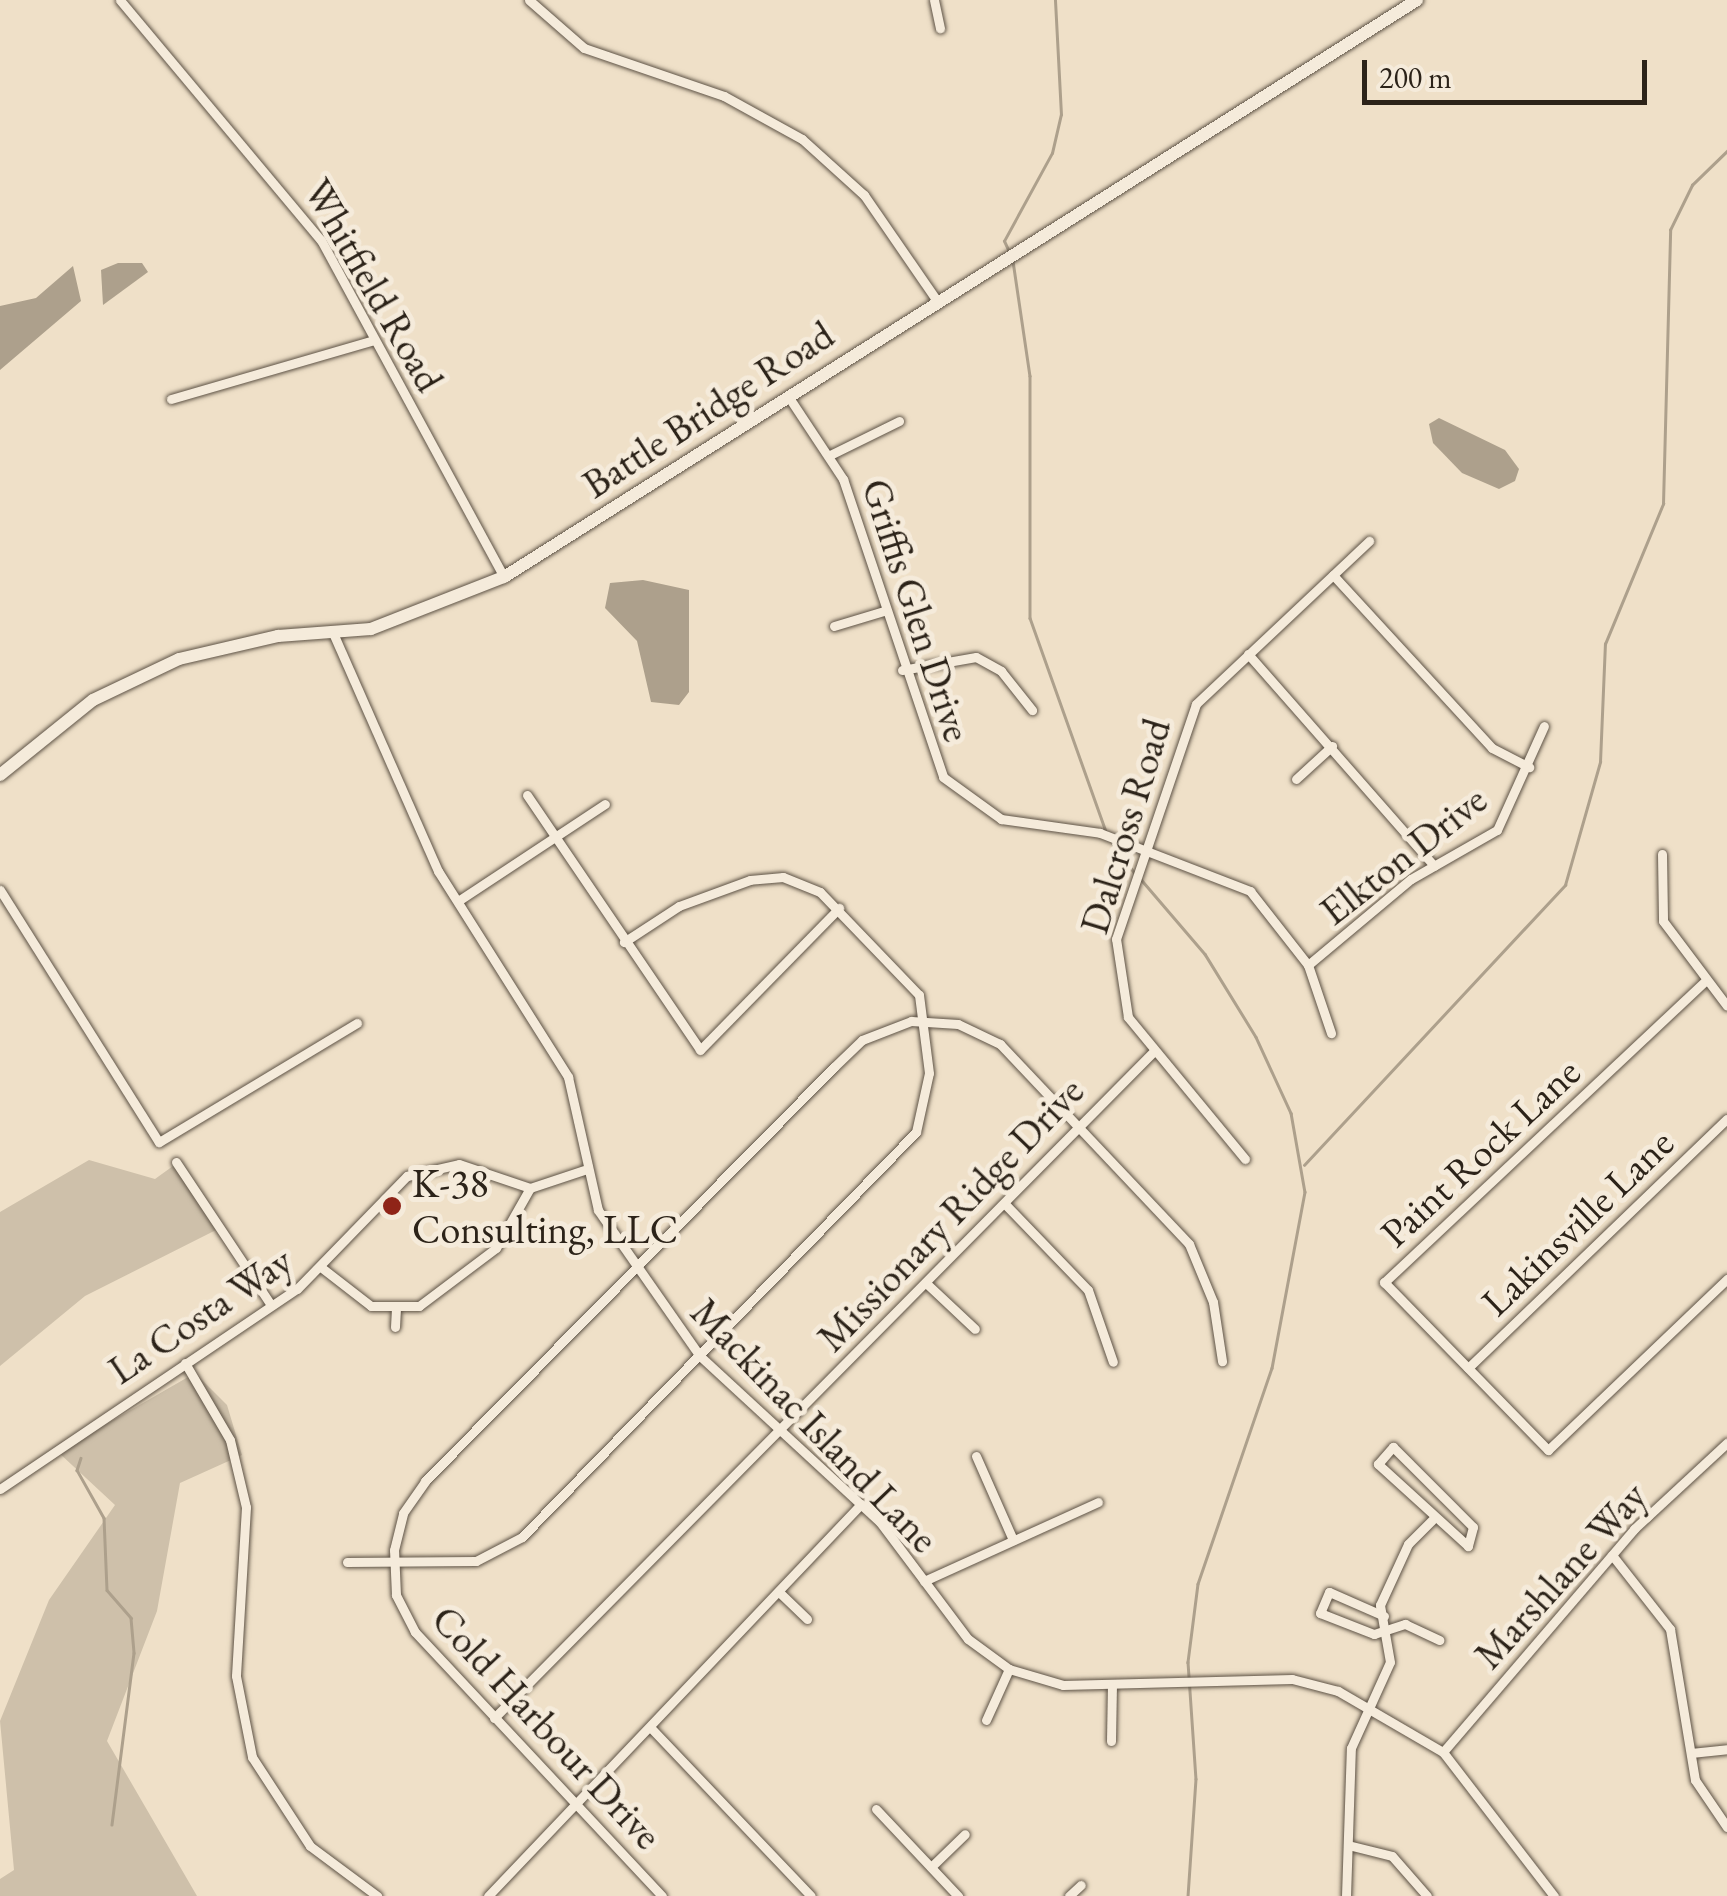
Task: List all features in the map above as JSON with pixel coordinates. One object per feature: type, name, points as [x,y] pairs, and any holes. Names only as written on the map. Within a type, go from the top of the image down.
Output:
[{"type":"street","name":"Whitfield Road","points":[[120,0],[278,178],[374,340],[504,578]]},
{"type":"street","points":[[529,0],[584,48],[724,96],[802,139],[864,194],[935,298]]},
{"type":"street","points":[[934,0],[940,28]]},
{"type":"street","name":"Battle Bridge Road","points":[[0,775],[64,720],[136,676],[235,644],[406,620],[504,578],[935,298],[1417,0]]},
{"type":"street","points":[[171,398],[374,340]]},
{"type":"street","name":"Griffis Glen Drive","points":[[788,396],[830,454],[926,748],[964,798],[1014,824],[1143,848],[1250,891],[1308,965],[1331,1033]]},
{"type":"street","points":[[830,454],[898,421]]},
{"type":"street","name":"Dalcross Road","points":[[1245,1159],[1154,1051],[1123,1004],[1114,957],[1143,848],[1196,704],[1369,542]]},
{"type":"street","points":[[1334,575],[1492,748],[1529,767]]},
{"type":"street","points":[[834,626],[884,611]]},
{"type":"street","name":"Mackinac Island Lane","points":[[333,633],[404,806],[458,902],[568,1077],[584,1170],[636,1268],[700,1356],[862,1504],[968,1639],[1009,1669],[1063,1685],[1292,1680],[1371,1708],[1443,1752],[1554,1896]]},
{"type":"street","points":[[1248,654],[1434,866]]},
{"type":"street","points":[[902,670],[976,657],[1001,671],[1032,710]]},
{"type":"street","name":"Elkton Drive","points":[[1308,965],[1434,866],[1496,830],[1529,767],[1544,726]]},
{"type":"street","points":[[1296,779],[1332,746]]},
{"type":"street","points":[[528,795],[700,1050],[839,908]]},
{"type":"street","points":[[458,902],[605,804]]},
{"type":"street","points":[[1662,854],[1662,921],[1704,982],[1727,1006]]},
{"type":"street","points":[[347,1562],[393,1564],[498,1553],[700,1356],[910,1142],[929,1088],[928,1022],[907,977],[839,908],[808,885],[762,878],[679,906],[624,942]]},
{"type":"street","points":[[0,890],[159,1142],[357,1023]]},
{"type":"street","name":"Paint Rock Lane","points":[[1704,982],[1384,1282],[1548,1450],[1727,1279]]},
{"type":"street","points":[[928,1022],[958,1024],[1000,1044],[1080,1124],[1188,1244],[1213,1302],[1222,1362]]},
{"type":"street","name":"Cold Harbour Drive","points":[[662,1896],[404,1616],[393,1564],[403,1513],[425,1482],[862,1040],[928,1022]]},
{"type":"street","name":"Missionary Ridge Drive","points":[[494,1718],[1154,1051]]},
{"type":"street","name":"Lakinsville Lane","points":[[1468,1368],[1727,1119]]},
{"type":"street","points":[[176,1162],[271,1306]]},
{"type":"street","name":"La Costa Way","points":[[0,1488],[322,1268],[407,1176],[459,1164],[530,1188]]},
{"type":"street","points":[[322,1268],[370,1306],[396,1310],[442,1295],[479,1266],[530,1188],[584,1170]]},
{"type":"street","points":[[1004,1204],[1088,1290],[1113,1362]]},
{"type":"street","points":[[926,1283],[975,1329]]},
{"type":"street","points":[[394,1327],[396,1310]]},
{"type":"street","points":[[185,1363],[230,1440],[244,1494],[236,1676],[252,1757],[298,1832],[377,1896]]},
{"type":"street","name":"Marshlane Way","points":[[1443,1752],[1612,1555],[1727,1442]]},
{"type":"street","points":[[1386,1446],[1477,1533],[1460,1548],[1432,1520],[1378,1464],[1386,1446]]},
{"type":"street","points":[[976,1456],[1013,1540]]},
{"type":"street","points":[[924,1581],[1098,1502]]},
{"type":"street","points":[[488,1896],[862,1504]]},
{"type":"street","points":[[1346,1896],[1350,1748],[1387,1678],[1386,1630],[1380,1605],[1408,1544],[1432,1520]]},
{"type":"street","points":[[1612,1555],[1670,1629],[1696,1780],[1727,1827]]},
{"type":"street","points":[[779,1592],[807,1619]]},
{"type":"street","points":[[1384,1616],[1329,1592],[1320,1613],[1374,1634],[1405,1624],[1438,1640]]},
{"type":"street","points":[[986,1720],[1009,1669]]},
{"type":"street","points":[[1112,1686],[1112,1741]]},
{"type":"street","points":[[650,1727],[811,1896]]},
{"type":"street","points":[[1692,1752],[1727,1749]]},
{"type":"street","points":[[876,1810],[958,1896]]},
{"type":"street","points":[[931,1867],[965,1834]]},
{"type":"street","points":[[1348,1845],[1392,1856],[1427,1896]]},
{"type":"street","points":[[1069,1896],[1080,1885]]},
{"type":"shaded area","points":[[118,263],[142,263],[148,272],[103,305],[101,270]]},
{"type":"shaded area","points":[[73,266],[81,301],[0,370],[0,306],[36,298]]},
{"type":"shaded area","points":[[1439,418],[1505,450],[1519,469],[1515,481],[1499,489],[1462,473],[1433,443],[1429,424]]},
{"type":"shaded area","points":[[643,580],[689,590],[689,692],[679,705],[651,702],[637,641],[605,608],[610,583]]},
{"type":"shaded area","points":[[89,1160],[155,1179],[173,1166],[220,1228],[85,1296],[0,1366],[0,1212]]},
{"type":"shaded area","points":[[195,1373],[227,1405],[242,1455],[180,1483],[157,1611],[107,1741],[197,1896],[0,1896],[0,1879],[14,1870],[0,1721],[49,1600],[115,1505],[58,1452]]},
{"type":"waterway","points":[[1010,254],[1004,241],[1052,153],[1061,115],[1055,0]]},
{"type":"waterway","points":[[1304,1165],[1565,885],[1600,762],[1605,644],[1663,504],[1670,230],[1692,185],[1727,151]]},
{"type":"waterway","points":[[1013,261],[1030,376],[1030,618],[1106,831]]},
{"type":"waterway","points":[[1112,842],[1134,872]]},
{"type":"waterway","points":[[1140,878],[1205,954],[1256,1037],[1291,1113],[1305,1192],[1272,1368],[1198,1584],[1188,1662],[1196,1779],[1188,1896]]},
{"type":"waterway","points":[[81,1458],[77,1470],[104,1518],[107,1590],[131,1618],[134,1653],[112,1825]]},
{"type":"place","name":"K-38 Consulting, LLC","points":[[392,1206]]}]
